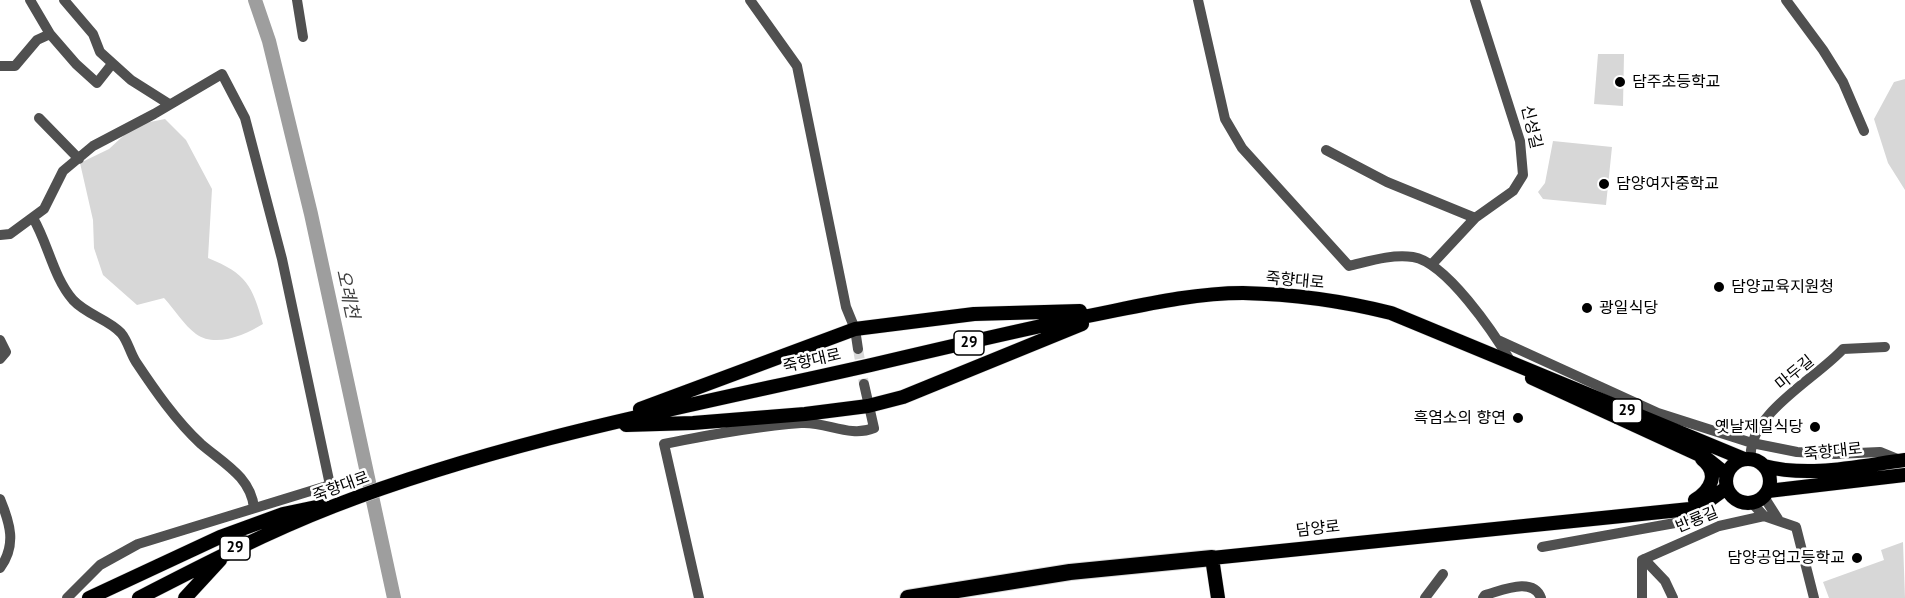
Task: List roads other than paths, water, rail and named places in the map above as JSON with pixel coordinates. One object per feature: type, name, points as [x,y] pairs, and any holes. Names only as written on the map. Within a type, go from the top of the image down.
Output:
[{"type":"highway","name":"담양로","points":[[908,598],[1070,572],[1212,558]]},
{"type":"main road","name":"죽향대로","points":[[139,598],[229,551],[335,506],[426,474],[593,426],[1115,310],[1159,302],[1239,293],[1321,299],[1391,313],[1748,459]]},
{"type":"main road","points":[[593,426],[855,329],[974,314],[1115,310]]},
{"type":"main road","points":[[593,426],[693,423],[805,414],[868,406],[903,397],[1115,310]]},
{"type":"main road","name":"죽향대로","points":[[1511,362],[1541,384],[1717,465],[1726,481]]},
{"type":"main road","points":[[1678,510],[1702,495],[1712,484],[1709,466],[1690,451]]},
{"type":"main road","points":[[1748,459],[1764,466],[1770,478],[1755,498],[1726,481],[1736,462],[1748,459]]},
{"type":"main road","name":"죽향대로","points":[[1764,466],[1792,472],[1809,472],[1904,461]]},
{"type":"main road","name":"죽향대로","points":[[1699,507],[1905,476]]},
{"type":"main road","name":"담양로","points":[[1212,558],[1699,507],[1726,481]]},
{"type":"main road","points":[[89,598],[195,547],[258,522],[308,507],[335,506]]},
{"type":"main road","points":[[184,598],[229,551]]},
{"type":"main road","points":[[1212,558],[1218,598]]},
{"type":"street","points":[[30,0],[50,34],[76,64],[97,82],[112,64]]},
{"type":"street","points":[[64,0],[93,34],[100,52],[112,64],[131,80],[169,104]]},
{"type":"street","points":[[297,0],[303,37]]},
{"type":"street","points":[[750,0],[797,66],[847,311],[855,329],[858,349]]},
{"type":"street","points":[[1198,0],[1225,118],[1242,148],[1349,266],[1389,256],[1413,257],[1433,263],[1498,340],[1511,362]]},
{"type":"street","name":"신성길","points":[[1433,263],[1476,218],[1514,191],[1523,175],[1523,161],[1511,107],[1475,0]]},
{"type":"street","points":[[1786,0],[1823,50],[1843,82],[1864,131]]},
{"type":"street","points":[[0,66],[15,66],[37,40],[50,34]]},
{"type":"street","points":[[0,235],[10,234],[44,209],[63,171],[100,141],[222,74],[245,118],[282,260],[330,485],[138,544],[100,564],[66,598]]},
{"type":"street","points":[[39,118],[79,159]]},
{"type":"street","points":[[1326,150],[1387,182],[1476,218]]},
{"type":"street","points":[[33,218],[47,244],[58,274],[74,300],[91,316],[108,323],[122,334],[135,362],[181,421],[200,442],[244,479],[253,496],[254,508]]},
{"type":"street","points":[[0,340],[6,352],[0,359]]},
{"type":"street","points":[[1498,340],[1658,413],[1752,443],[1797,452],[1835,454],[1880,452],[1904,461]]},
{"type":"street","name":"마두길","points":[[1748,459],[1752,443],[1768,416],[1828,365],[1843,349],[1886,347]]},
{"type":"street","points":[[699,598],[664,444],[802,422],[861,432],[874,428],[864,384]]},
{"type":"street","points":[[1755,498],[1764,516],[1796,527],[1814,598]]},
{"type":"street","points":[[1755,498],[1778,519]]},
{"type":"street","points":[[0,499],[12,532],[6,559],[0,568]]},
{"type":"street","points":[[1542,548],[1686,520],[1693,517],[1699,507]]},
{"type":"street","name":"반룡길","points":[[1644,559],[1719,526],[1764,516]]},
{"type":"street","points":[[1641,598],[1640,568],[1644,559],[1665,581],[1673,598]]},
{"type":"street","points":[[1425,598],[1443,574]]},
{"type":"street","points":[[1483,598],[1485,595],[1520,586],[1532,587],[1539,591],[1541,598]]},
{"type":"waterway","name":"오례천","points":[[255,0],[269,41],[311,214],[394,598]]},
{"type":"tunnel","points":[[858,349],[864,384]]},
{"type":"place","name":"담주초등학교","points":[[1620,82]]},
{"type":"place","name":"담양여자중학교","points":[[1604,184]]},
{"type":"place","name":"담양교육지원청","points":[[1719,287]]},
{"type":"place","name":"광일식당","points":[[1587,308]]},
{"type":"place","name":"흑염소의 향연","points":[[1518,418]]},
{"type":"place","name":"옛날제일식당","points":[[1815,427]]},
{"type":"place","name":"담양공업고등학교","points":[[1857,558]]}]
